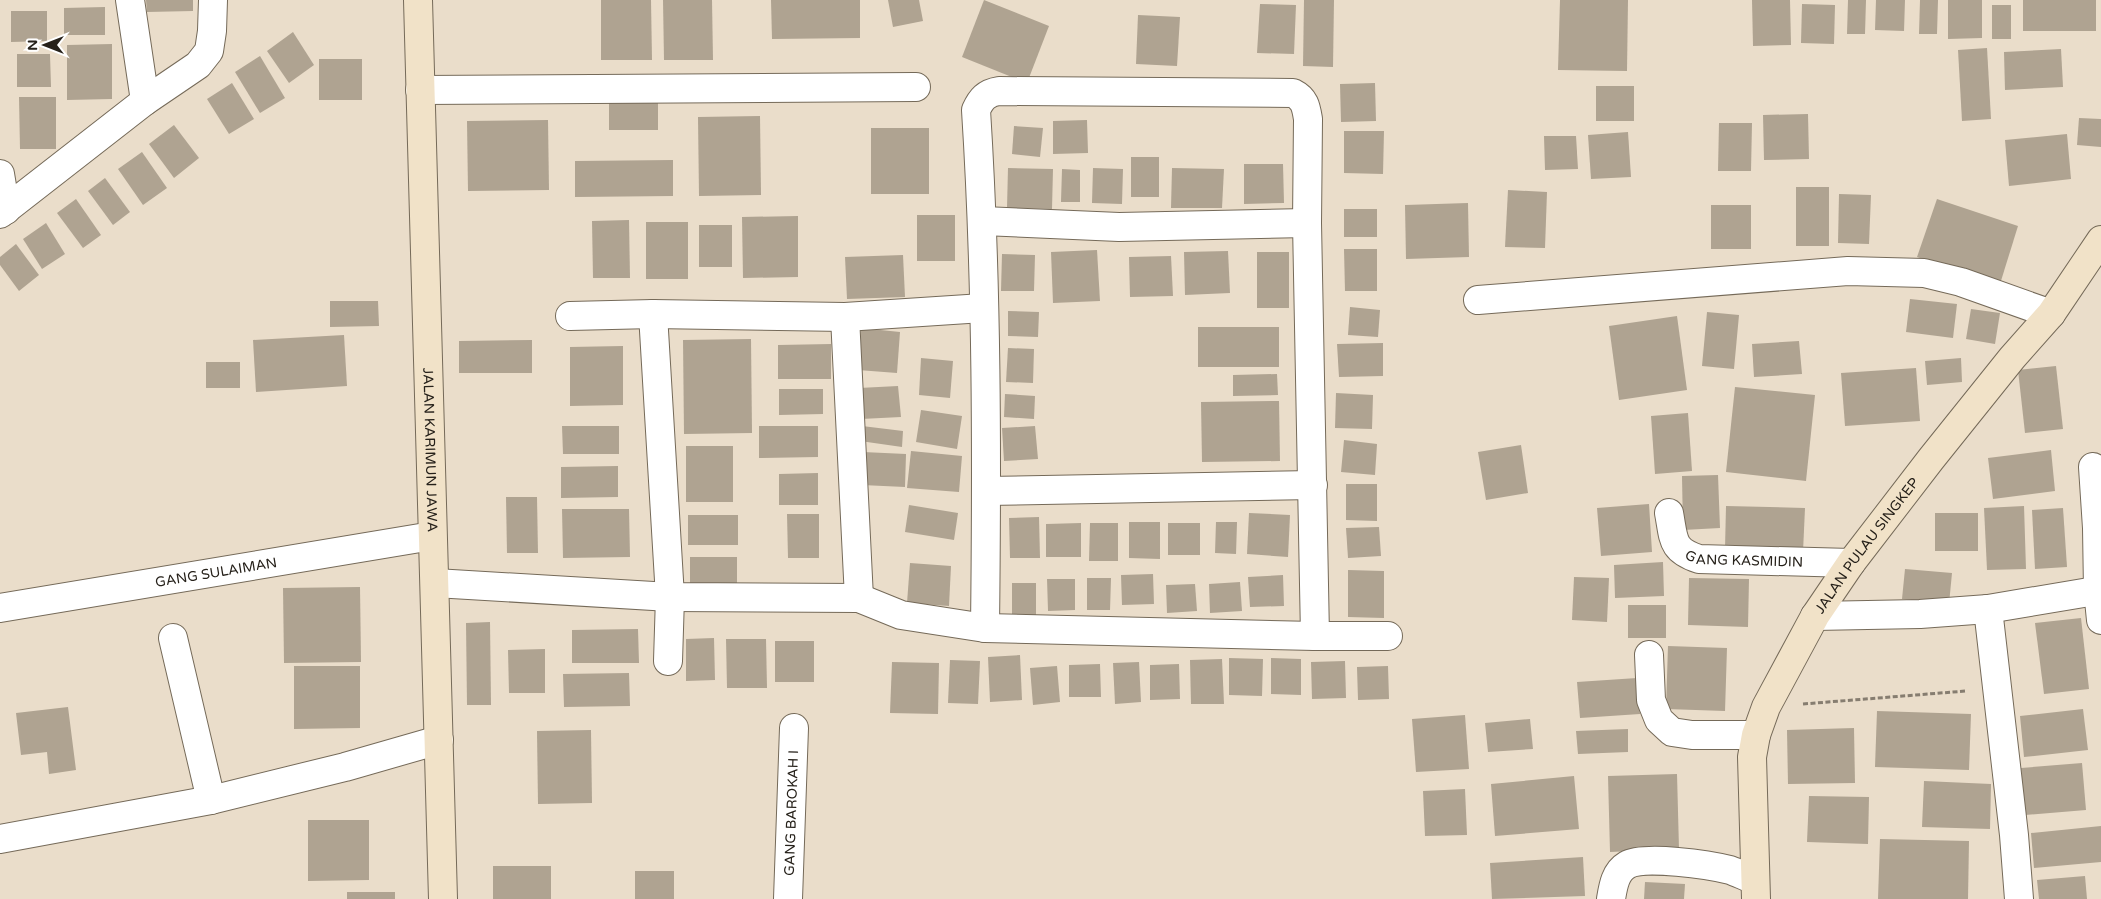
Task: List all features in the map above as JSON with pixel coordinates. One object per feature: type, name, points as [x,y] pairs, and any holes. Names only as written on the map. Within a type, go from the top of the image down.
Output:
[{"type":"street","points":[[130,0],[145,101]]},
{"type":"street","points":[[3,212],[145,101],[198,65],[208,51],[212,31],[213,0]]},
{"type":"street","name":"JALAN KARIMUN JAWA","points":[[418,0],[443,899]]},
{"type":"street","points":[[420,90],[916,87]]},
{"type":"street","points":[[985,628],[986,491],[983,221],[976,110],[981,100],[990,92],[999,91],[1293,94],[1300,96],[1305,102],[1308,119],[1307,223],[1315,636]]},
{"type":"street","points":[[0,174],[3,212]]},
{"type":"street","points":[[983,221],[1119,227],[1307,223]]},
{"type":"street","name":"JALAN PULAU SINGKEP","points":[[1755,890],[1752,757],[1756,735],[1766,708],[1815,616],[1852,563],[2012,358],[2051,314],[2101,240]]},
{"type":"street","points":[[1478,300],[1848,271],[1924,272],[1961,282],[2051,314]]},
{"type":"street","points":[[570,316],[653,314],[845,317],[983,308]]},
{"type":"street","points":[[653,314],[670,597],[668,661]]},
{"type":"street","points":[[845,317],[859,598]]},
{"type":"street","points":[[2093,467],[2101,620]]},
{"type":"street","points":[[986,491],[1313,486]]},
{"type":"street","name":"GANG KASMIDIN","points":[[1669,513],[1676,544],[1684,554],[1699,560],[1852,563]]},
{"type":"street","name":"GANG SULAIMAN","points":[[0,608],[432,536]]},
{"type":"street","points":[[434,583],[670,597],[859,598],[901,615],[985,628],[1388,636]]},
{"type":"street","points":[[1815,616],[1920,614],[1988,609],[2099,590]]},
{"type":"street","points":[[1988,609],[2014,835],[2019,899]]},
{"type":"street","points":[[173,638],[211,800]]},
{"type":"street","points":[[1648,655],[1651,700],[1659,720],[1672,732],[1692,735],[1756,735]]},
{"type":"street","name":"GANG BAROKAH I","points":[[788,899],[794,728]]},
{"type":"street","points":[[0,839],[211,800],[345,767],[439,740]]},
{"type":"street","points":[[1611,899],[1614,882],[1626,866],[1643,860],[1706,865],[1731,871],[1755,890]]},
{"type":"path","points":[[1766,708],[1996,688]]},
{"type":"building","points":[[146,0],[193,0],[193,11],[147,12]]},
{"type":"building","points":[[601,0],[651,0],[652,60],[601,60]]},
{"type":"building","points":[[663,0],[712,0],[713,60],[664,60]]},
{"type":"building","points":[[771,0],[860,0],[860,38],[772,39]]},
{"type":"building","points":[[888,0],[919,0],[923,21],[893,27]]},
{"type":"building","points":[[984,0],[1049,26],[1027,83],[962,57]]},
{"type":"building","points":[[1304,0],[1334,0],[1333,67],[1303,66]]},
{"type":"building","points":[[1560,0],[1628,0],[1627,71],[1558,70]]},
{"type":"building","points":[[1752,0],[1790,0],[1791,45],[1753,46]]},
{"type":"building","points":[[1848,0],[1866,0],[1865,34],[1847,34]]},
{"type":"building","points":[[1876,0],[1905,0],[1904,31],[1875,30]]},
{"type":"building","points":[[1920,0],[1938,0],[1937,34],[1919,34]]},
{"type":"building","points":[[1948,0],[1982,0],[1982,38],[1948,39]]},
{"type":"building","points":[[2023,0],[2096,0],[2096,31],[2023,31]]},
{"type":"building","points":[[1260,4],[1296,5],[1294,54],[1257,53]]},
{"type":"building","points":[[1802,4],[1835,5],[1834,44],[1801,43]]},
{"type":"building","points":[[1992,5],[2011,5],[2011,39],[1992,39]]},
{"type":"building","points":[[105,7],[105,35],[64,35],[64,8]]},
{"type":"building","points":[[11,11],[47,11],[47,41],[11,42]]},
{"type":"building","points":[[1138,15],[1180,17],[1177,66],[1136,64]]},
{"type":"building","points":[[293,32],[314,65],[289,83],[267,51]]},
{"type":"building","points":[[112,44],[112,99],[67,100],[67,45]]},
{"type":"building","points":[[1987,48],[1991,119],[1962,121],[1958,50]]},
{"type":"building","points":[[2061,49],[2063,87],[2005,90],[2004,52]]},
{"type":"building","points":[[17,54],[50,54],[51,87],[17,87]]},
{"type":"building","points":[[260,56],[285,98],[260,113],[235,72]]},
{"type":"building","points":[[319,59],[362,59],[362,100],[319,100]]},
{"type":"building","points":[[232,83],[254,119],[229,134],[207,99]]},
{"type":"building","points":[[1375,83],[1376,121],[1341,122],[1340,84]]},
{"type":"building","points":[[1596,86],[1634,86],[1634,121],[1596,121]]},
{"type":"building","points":[[19,97],[56,97],[56,149],[20,149]]},
{"type":"building","points":[[609,97],[658,97],[658,130],[609,130]]},
{"type":"building","points":[[1808,114],[1809,159],[1764,160],[1763,115]]},
{"type":"building","points":[[760,116],[761,195],[699,196],[698,117]]},
{"type":"building","points":[[2079,118],[2101,119],[2101,147],[2077,145]]},
{"type":"building","points":[[548,120],[549,190],[468,191],[467,121]]},
{"type":"building","points":[[1087,120],[1088,153],[1053,154],[1053,121]]},
{"type":"building","points":[[1719,123],[1752,123],[1751,171],[1718,171]]},
{"type":"building","points":[[174,125],[199,158],[174,178],[149,144]]},
{"type":"building","points":[[1014,126],[1043,128],[1040,157],[1012,154]]},
{"type":"building","points":[[871,128],[929,128],[929,194],[871,194]]},
{"type":"building","points":[[1344,131],[1384,131],[1383,174],[1344,173]]},
{"type":"building","points":[[1628,132],[1631,177],[1591,179],[1588,135]]},
{"type":"building","points":[[2067,134],[2071,179],[2009,186],[2005,140]]},
{"type":"building","points":[[1544,136],[1576,136],[1578,169],[1545,170]]},
{"type":"building","points":[[142,152],[167,188],[143,205],[118,169]]},
{"type":"building","points":[[1131,157],[1159,157],[1159,197],[1131,197]]},
{"type":"building","points":[[673,160],[673,196],[575,197],[575,161]]},
{"type":"building","points":[[1244,164],[1283,164],[1284,203],[1244,204]]},
{"type":"building","points":[[1008,168],[1053,169],[1052,209],[1007,208]]},
{"type":"building","points":[[1093,168],[1123,169],[1122,204],[1092,203]]},
{"type":"building","points":[[1172,168],[1224,169],[1222,208],[1171,208]]},
{"type":"building","points":[[1062,169],[1080,170],[1080,202],[1061,202]]},
{"type":"building","points":[[105,178],[130,212],[113,225],[88,191]]},
{"type":"building","points":[[1796,187],[1829,187],[1829,246],[1796,246]]},
{"type":"building","points":[[1508,190],[1547,192],[1545,248],[1505,247]]},
{"type":"building","points":[[1839,194],[1871,195],[1869,244],[1838,243]]},
{"type":"building","points":[[76,199],[101,235],[83,248],[57,213]]},
{"type":"building","points":[[1937,199],[2018,226],[2000,284],[1917,257]]},
{"type":"building","points":[[1468,203],[1469,257],[1406,259],[1405,205]]},
{"type":"building","points":[[1711,205],[1751,205],[1751,249],[1711,249]]},
{"type":"building","points":[[1344,209],[1377,209],[1377,237],[1344,237]]},
{"type":"building","points":[[917,215],[955,215],[955,261],[917,261]]},
{"type":"building","points":[[798,216],[798,277],[743,278],[742,217]]},
{"type":"building","points":[[629,220],[630,278],[593,278],[592,221]]},
{"type":"building","points":[[646,222],[688,222],[688,279],[646,279]]},
{"type":"building","points":[[46,223],[65,254],[42,269],[23,239]]},
{"type":"building","points":[[699,225],[732,225],[732,267],[699,267]]},
{"type":"building","points":[[16,244],[39,275],[19,291],[0,265],[0,257]]},
{"type":"building","points":[[1344,249],[1377,249],[1377,291],[1345,291]]},
{"type":"building","points":[[1097,250],[1100,301],[1053,303],[1051,252]]},
{"type":"building","points":[[1228,251],[1230,293],[1185,295],[1184,252]]},
{"type":"building","points":[[1257,252],[1289,252],[1289,308],[1257,308]]},
{"type":"building","points":[[1002,254],[1035,255],[1034,291],[1001,291]]},
{"type":"building","points":[[903,255],[905,297],[847,299],[845,257]]},
{"type":"building","points":[[1171,256],[1173,296],[1130,297],[1129,257]]},
{"type":"building","points":[[1910,299],[1957,304],[1953,338],[1906,332]]},
{"type":"building","points":[[330,301],[378,301],[379,326],[330,327]]},
{"type":"building","points":[[1350,307],[1380,310],[1378,337],[1348,335]]},
{"type":"building","points":[[1971,309],[2000,313],[1995,344],[1966,339]]},
{"type":"building","points":[[1008,311],[1039,312],[1038,337],[1008,336]]},
{"type":"building","points":[[1707,312],[1739,315],[1734,369],[1702,366]]},
{"type":"building","points":[[1677,316],[1687,390],[1619,400],[1609,326]]},
{"type":"building","points":[[1198,327],[1279,327],[1279,367],[1198,367]]},
{"type":"building","points":[[861,328],[900,332],[897,373],[858,370]]},
{"type":"building","points":[[344,335],[347,386],[256,392],[253,340]]},
{"type":"building","points":[[751,339],[752,433],[684,434],[683,340]]},
{"type":"building","points":[[532,340],[532,373],[459,373],[459,341]]},
{"type":"building","points":[[1799,341],[1802,374],[1754,377],[1752,344]]},
{"type":"building","points":[[1383,343],[1383,376],[1339,377],[1337,344]]},
{"type":"building","points":[[831,344],[831,379],[778,379],[778,345]]},
{"type":"building","points":[[623,346],[623,405],[570,406],[570,347]]},
{"type":"building","points":[[1008,348],[1034,349],[1033,383],[1006,382]]},
{"type":"building","points":[[921,358],[953,361],[950,398],[919,395]]},
{"type":"building","points":[[1961,358],[1962,382],[1927,385],[1925,361]]},
{"type":"building","points":[[206,362],[240,362],[240,388],[206,388]]},
{"type":"building","points":[[2056,366],[2063,429],[2025,433],[2018,370]]},
{"type":"building","points":[[1916,368],[1920,421],[1845,426],[1841,373]]},
{"type":"building","points":[[1277,374],[1278,395],[1233,396],[1233,375]]},
{"type":"building","points":[[898,386],[901,417],[861,419],[859,388]]},
{"type":"building","points":[[1735,387],[1815,395],[1806,481],[1726,472]]},
{"type":"building","points":[[779,389],[823,389],[823,414],[779,415]]},
{"type":"building","points":[[1336,393],[1373,395],[1372,429],[1335,428]]},
{"type":"building","points":[[1005,394],[1035,396],[1034,419],[1004,417]]},
{"type":"building","points":[[1279,401],[1280,461],[1202,462],[1201,402]]},
{"type":"building","points":[[921,410],[962,416],[957,449],[916,442]]},
{"type":"building","points":[[1688,413],[1692,471],[1655,474],[1651,416]]},
{"type":"building","points":[[562,426],[619,426],[619,454],[563,454]]},
{"type":"building","points":[[759,426],[818,426],[818,457],[759,458]]},
{"type":"building","points":[[862,426],[903,431],[902,447],[860,441]]},
{"type":"building","points":[[1035,426],[1038,459],[1004,461],[1002,428]]},
{"type":"building","points":[[1344,440],[1377,444],[1375,475],[1341,472]]},
{"type":"building","points":[[1521,445],[1528,493],[1486,500],[1478,452]]},
{"type":"building","points":[[686,446],[733,446],[733,502],[686,502]]},
{"type":"building","points":[[2051,450],[2055,491],[1993,499],[1988,458]]},
{"type":"building","points":[[911,451],[962,456],[959,492],[907,488]]},
{"type":"building","points":[[863,452],[906,454],[905,487],[862,485]]},
{"type":"building","points":[[618,466],[618,497],[561,498],[561,467]]},
{"type":"building","points":[[818,473],[818,505],[779,505],[779,474]]},
{"type":"building","points":[[1718,475],[1720,528],[1683,530],[1682,476]]},
{"type":"building","points":[[1346,484],[1377,484],[1377,521],[1346,520]]},
{"type":"building","points":[[506,497],[537,497],[538,553],[507,553]]},
{"type":"building","points":[[1649,504],[1652,552],[1601,556],[1597,508]]},
{"type":"building","points":[[909,505],[958,513],[954,540],[905,532]]},
{"type":"building","points":[[1726,506],[1805,508],[1803,552],[1725,549]]},
{"type":"building","points":[[2024,506],[2026,569],[1987,570],[1984,508]]},
{"type":"building","points":[[2063,508],[2067,567],[2035,569],[2032,510]]},
{"type":"building","points":[[562,509],[629,509],[630,557],[563,558]]},
{"type":"building","points":[[1249,513],[1290,515],[1288,557],[1247,554]]},
{"type":"building","points":[[1935,513],[1978,513],[1978,551],[1935,551]]},
{"type":"building","points":[[787,514],[819,514],[819,558],[788,558]]},
{"type":"building","points":[[688,515],[738,515],[738,545],[688,545]]},
{"type":"building","points":[[1039,517],[1040,558],[1010,558],[1009,518]]},
{"type":"building","points":[[1129,522],[1160,522],[1160,559],[1129,558]]},
{"type":"building","points":[[1216,522],[1237,522],[1236,554],[1215,553]]},
{"type":"building","points":[[1081,523],[1081,557],[1046,557],[1046,524]]},
{"type":"building","points":[[1090,523],[1118,523],[1118,561],[1089,561]]},
{"type":"building","points":[[1168,523],[1200,523],[1200,555],[1168,555]]},
{"type":"building","points":[[1379,527],[1381,556],[1348,558],[1346,528]]},
{"type":"building","points":[[690,557],[737,557],[737,588],[690,588]]},
{"type":"building","points":[[1663,562],[1664,596],[1615,598],[1614,565]]},
{"type":"building","points":[[910,563],[951,566],[949,606],[907,603]]},
{"type":"building","points":[[1905,569],[1952,573],[1949,604],[1902,599]]},
{"type":"building","points":[[1348,570],[1384,571],[1384,618],[1348,617]]},
{"type":"building","points":[[1153,574],[1154,604],[1122,605],[1121,575]]},
{"type":"building","points":[[1283,575],[1284,606],[1250,607],[1248,577]]},
{"type":"building","points":[[1574,577],[1609,578],[1607,622],[1572,620]]},
{"type":"building","points":[[1087,578],[1111,578],[1110,610],[1087,610]]},
{"type":"building","points":[[1689,578],[1749,579],[1748,627],[1688,625]]},
{"type":"building","points":[[1047,579],[1075,579],[1075,610],[1048,611]]},
{"type":"building","points":[[1240,582],[1242,611],[1210,613],[1209,584]]},
{"type":"building","points":[[1012,583],[1036,583],[1036,618],[1012,618]]},
{"type":"building","points":[[1195,584],[1197,611],[1167,613],[1166,585]]},
{"type":"building","points":[[360,587],[361,662],[284,663],[283,588]]},
{"type":"building","points":[[1628,605],[1666,605],[1666,638],[1628,638]]},
{"type":"building","points":[[2081,618],[2089,689],[2044,694],[2035,623]]},
{"type":"building","points":[[490,622],[491,705],[467,705],[466,623]]},
{"type":"building","points":[[638,629],[639,663],[572,663],[572,630]]},
{"type":"building","points":[[714,638],[715,680],[686,681],[686,639]]},
{"type":"building","points":[[726,639],[766,639],[767,688],[727,688]]},
{"type":"building","points":[[775,641],[814,641],[814,682],[775,682]]},
{"type":"building","points":[[1668,646],[1727,648],[1725,711],[1666,709]]},
{"type":"building","points":[[545,649],[545,693],[509,693],[508,650]]},
{"type":"building","points":[[1020,655],[1022,700],[990,702],[988,657]]},
{"type":"building","points":[[1229,658],[1263,659],[1262,696],[1229,695]]},
{"type":"building","points":[[1271,658],[1301,659],[1301,695],[1271,694]]},
{"type":"building","points":[[1222,659],[1224,704],[1191,704],[1190,660]]},
{"type":"building","points":[[950,660],[980,661],[978,704],[948,703]]},
{"type":"building","points":[[1345,661],[1346,698],[1312,699],[1311,662]]},
{"type":"building","points":[[892,662],[939,663],[938,714],[890,713]]},
{"type":"building","points":[[1139,662],[1141,702],[1115,704],[1113,663]]},
{"type":"building","points":[[1100,664],[1101,697],[1069,697],[1069,665]]},
{"type":"building","points":[[1179,664],[1180,699],[1150,700],[1150,665]]},
{"type":"building","points":[[294,666],[360,666],[360,728],[294,729]]},
{"type":"building","points":[[1057,666],[1060,702],[1033,705],[1030,668]]},
{"type":"building","points":[[1388,666],[1389,699],[1358,700],[1357,667]]},
{"type":"building","points":[[629,673],[630,706],[564,707],[563,674]]},
{"type":"building","points":[[1637,678],[1640,714],[1580,718],[1577,682]]},
{"type":"building","points":[[68,707],[76,770],[49,774],[47,752],[21,755],[16,713]]},
{"type":"building","points":[[2083,709],[2088,750],[2024,757],[2020,716]]},
{"type":"building","points":[[1877,711],[1971,714],[1969,770],[1875,767]]},
{"type":"building","points":[[1465,715],[1469,769],[1416,772],[1412,719]]},
{"type":"building","points":[[1530,719],[1533,749],[1488,752],[1485,723]]},
{"type":"building","points":[[1854,728],[1855,783],[1788,784],[1787,730]]},
{"type":"building","points":[[1628,729],[1628,752],[1578,754],[1576,731]]},
{"type":"building","points":[[591,730],[592,803],[538,804],[537,731]]},
{"type":"building","points":[[2082,763],[2086,810],[2025,815],[2021,768]]},
{"type":"building","points":[[1677,774],[1679,849],[1610,852],[1608,776]]},
{"type":"building","points":[[1574,776],[1579,829],[1495,836],[1491,784]]},
{"type":"building","points":[[1924,781],[1991,784],[1990,829],[1922,827]]},
{"type":"building","points":[[1465,789],[1467,835],[1425,836],[1423,791]]},
{"type":"building","points":[[1809,796],[1869,797],[1868,844],[1807,842]]},
{"type":"building","points":[[308,820],[369,820],[369,880],[308,881]]},
{"type":"building","points":[[2101,826],[2101,862],[2034,868],[2031,833]]},
{"type":"building","points":[[1880,839],[1969,841],[1968,899],[1878,899]]},
{"type":"building","points":[[1583,857],[1585,896],[1492,899],[1490,863]]},
{"type":"building","points":[[493,866],[551,866],[551,899],[493,899]]},
{"type":"building","points":[[635,871],[674,871],[674,899],[635,899]]},
{"type":"building","points":[[2085,876],[2087,899],[2039,899],[2037,880]]},
{"type":"building","points":[[1645,882],[1685,884],[1684,899],[1644,899]]},
{"type":"building","points":[[347,892],[395,892],[395,899],[347,899]]}]
